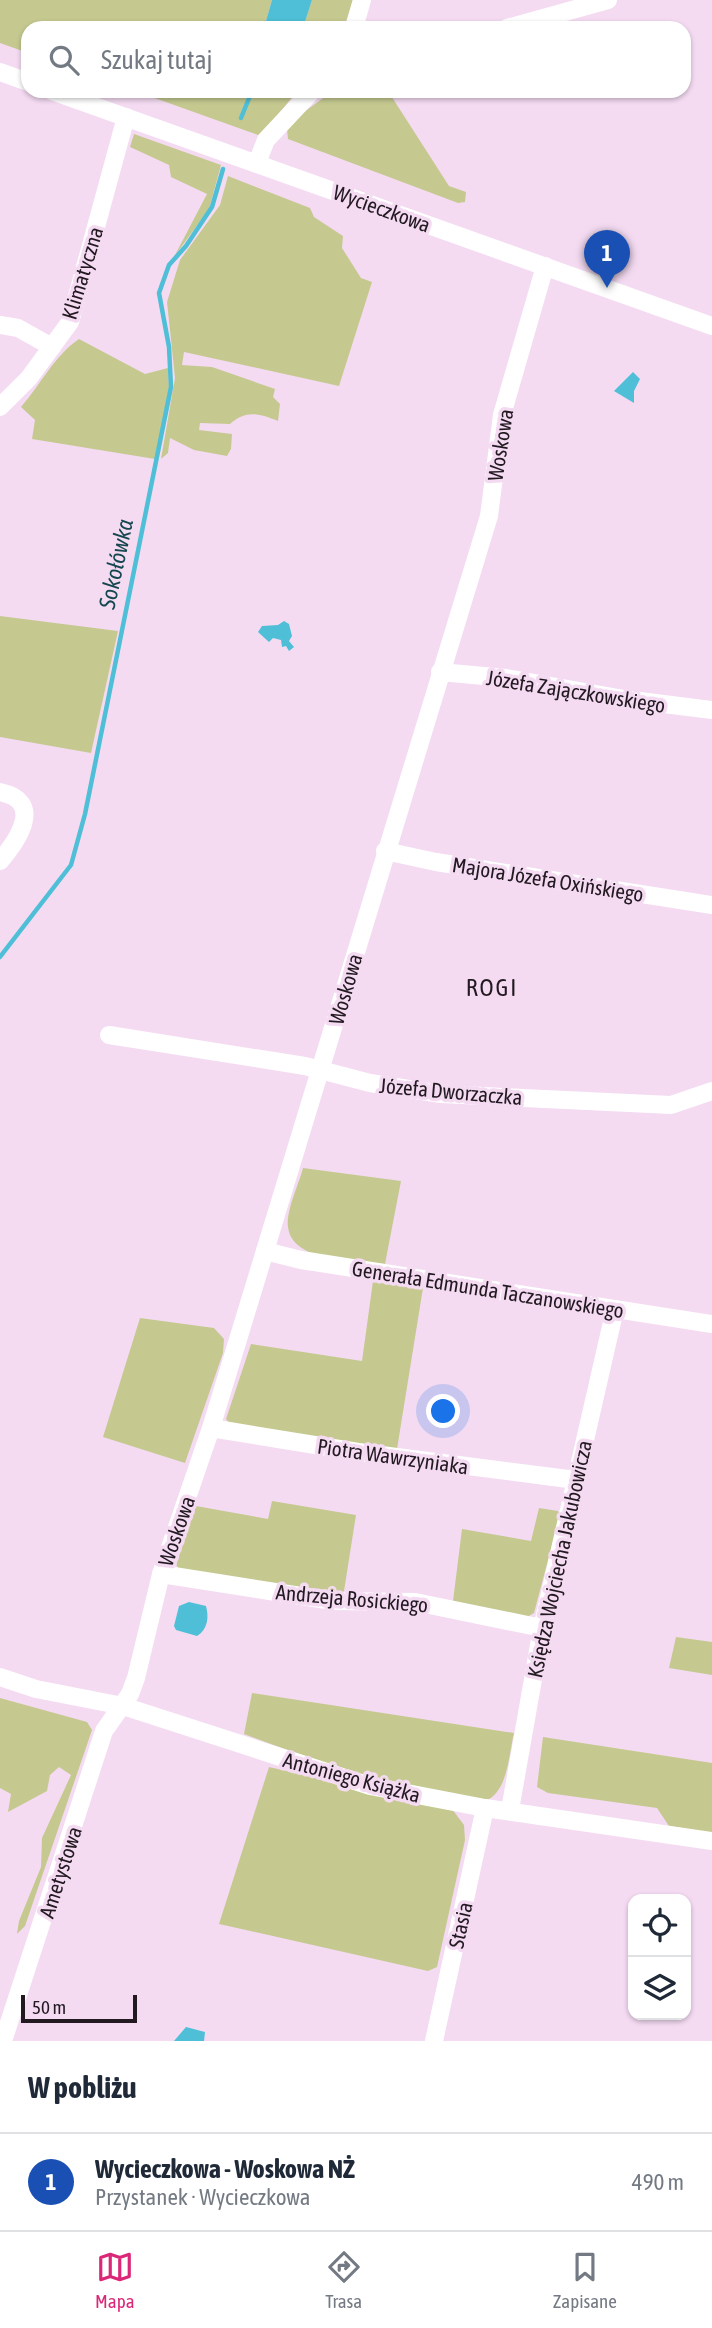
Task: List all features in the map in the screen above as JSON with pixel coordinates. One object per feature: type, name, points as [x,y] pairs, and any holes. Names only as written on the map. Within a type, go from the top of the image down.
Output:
[{"type":"street","points":[[356,21],[362,0]]},
{"type":"street","points":[[532,21],[608,0]]},
{"type":"street","points":[[0,72],[21,80]]},
{"type":"street","name":"Wycieczkowa","points":[[72,98],[712,326]]},
{"type":"street","points":[[257,163],[266,140],[305,98]]},
{"type":"street","name":"Klimatyczna","points":[[0,407],[29,378],[75,310],[125,117]]},
{"type":"street","name":"Woskowa","points":[[123,1706],[133,1686],[145,1648],[161,1574],[211,1428],[489,516],[502,415],[545,266]]},
{"type":"street","points":[[0,325],[19,328],[52,347]]},
{"type":"street","name":"Józefa Zajączkowskiego","points":[[440,672],[506,678],[624,699],[712,710]]},
{"type":"street","points":[[0,792],[17,797],[22,802],[24,813],[19,839],[0,861]]},
{"type":"street","name":"Majora Józefa Oxińskiego","points":[[385,851],[436,862],[712,905]]},
{"type":"street","name":"Józefa Dworzaczka","points":[[109,1035],[321,1070],[392,1088],[441,1094],[671,1105],[712,1091]]},
{"type":"street","name":"Generała Edmunda Taczanowskiego","points":[[265,1251],[301,1260],[712,1324]]},
{"type":"street","name":"Księdza Wojciecha Jakubowicza","points":[[510,1810],[542,1628],[615,1309]]},
{"type":"street","name":"Piotra Wawrzyniaka","points":[[211,1428],[358,1452],[576,1480]]},
{"type":"street","name":"Andrzeja Rosickiego","points":[[161,1574],[342,1602],[415,1602],[542,1628]]},
{"type":"street","name":"Antoniego Książka","points":[[0,1677],[36,1689],[123,1706],[349,1780],[485,1808],[712,1841]]},
{"type":"street","name":"Ametystowa","points":[[3,2041],[104,1731],[108,1721],[123,1706]]},
{"type":"street","name":"Stasia","points":[[434,2041],[485,1808]]},
{"type":"green space","points":[[0,0],[272,0],[266,21],[21,21],[21,50],[0,43]]},
{"type":"green space","points":[[312,0],[353,0],[346,21],[305,21]]},
{"type":"green space","points":[[155,98],[291,98],[261,136]]},
{"type":"green space","points":[[323,98],[392,98],[449,186],[466,192],[465,202],[458,203],[288,139],[287,129],[297,117]]},
{"type":"green space","points":[[134,134],[221,165],[209,209],[174,257],[207,194],[171,177],[169,165],[130,147]]},
{"type":"green space","points":[[228,176],[310,208],[314,217],[343,236],[342,248],[361,278],[372,282],[339,386],[184,352],[182,365],[212,367],[275,389],[273,397],[280,404],[278,421],[252,414],[241,416],[230,424],[200,423],[199,430],[232,434],[231,449],[227,456],[194,450],[170,438],[168,453],[161,459],[175,378],[167,302],[180,260],[220,205]]},
{"type":"green space","points":[[79,339],[145,374],[168,368],[169,388],[155,459],[32,439],[35,420],[21,407],[55,361]]},
{"type":"green space","points":[[0,616],[118,631],[91,753],[0,737]]},
{"type":"green space","points":[[303,1168],[401,1181],[385,1264],[313,1254],[292,1239],[288,1227],[289,1213]]},
{"type":"green space","points":[[373,1281],[423,1288],[397,1449],[230,1424],[226,1419],[251,1344],[362,1361]]},
{"type":"green space","points":[[140,1318],[214,1328],[224,1339],[223,1353],[185,1463],[103,1437]]},
{"type":"green space","points":[[272,1501],[356,1515],[344,1591],[339,1595],[180,1570],[176,1565],[196,1506],[268,1519]]},
{"type":"green space","points":[[539,1508],[558,1511],[560,1515],[534,1613],[527,1617],[453,1601],[462,1529],[531,1541]]},
{"type":"green space","points":[[676,1637],[712,1642],[712,1675],[669,1668]]},
{"type":"green space","points":[[252,1693],[514,1733],[506,1772],[499,1790],[485,1801],[352,1774],[244,1734]]},
{"type":"green space","points":[[0,1698],[87,1722],[92,1730],[25,1926],[17,1934],[19,1921],[41,1867],[42,1838],[71,1775],[59,1767],[50,1775],[47,1791],[8,1812],[11,1794],[0,1788]]},
{"type":"green space","points":[[543,1737],[712,1763],[712,1833],[669,1826],[657,1808],[548,1793],[537,1787]]},
{"type":"green space","points":[[269,1767],[452,1809],[464,1825],[465,1840],[437,1967],[428,1971],[219,1924]]},
{"type":"water","points":[[272,0],[312,0],[305,21],[266,21]]},
{"type":"water","points":[[633,372],[640,379],[634,391],[634,403],[614,391]]},
{"type":"water","points":[[284,621],[289,624],[292,636],[289,641],[294,647],[289,651],[286,646],[282,647],[281,640],[273,638],[269,642],[258,632],[262,626],[278,625]]},
{"type":"water","points":[[189,1602],[206,1606],[207,1622],[197,1636],[176,1630],[174,1626],[179,1606]]},
{"type":"water","points":[[186,2027],[205,2032],[204,2041],[174,2041]]},
{"type":"waterway","name":"Sokołówka","points":[[241,118],[249,98]]},
{"type":"waterway","name":"Sokołówka","points":[[0,957],[71,865],[85,814],[171,387],[169,347],[159,293],[169,265],[186,246],[212,207],[223,169]]},
{"type":"place","name":"Wycieczkowa - Woskowa NŻ","points":[[607,288]]},
{"type":"district","name":"ROGI","points":[[492,987]]}]
